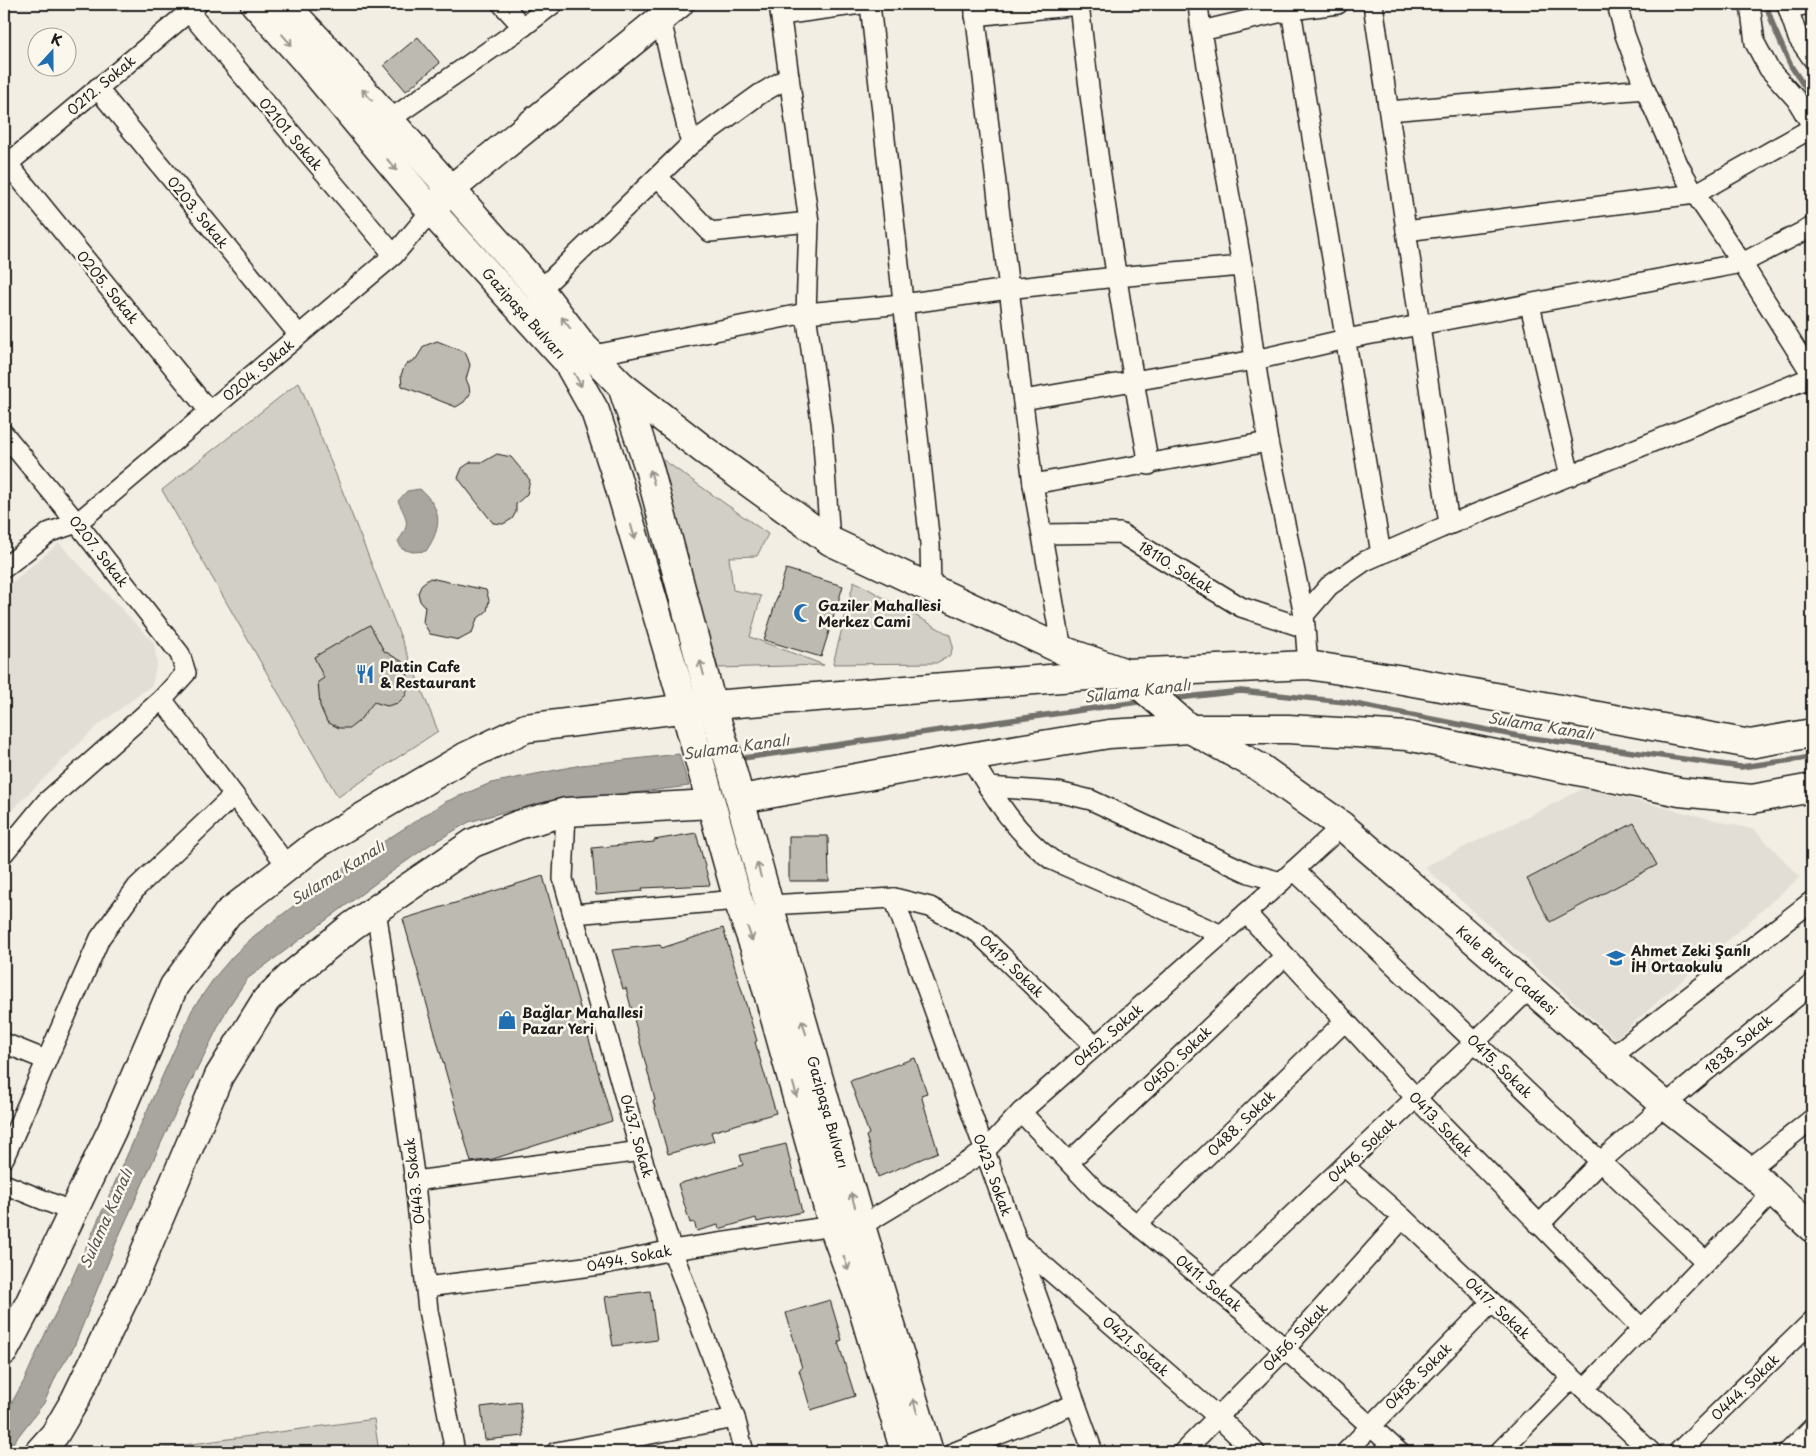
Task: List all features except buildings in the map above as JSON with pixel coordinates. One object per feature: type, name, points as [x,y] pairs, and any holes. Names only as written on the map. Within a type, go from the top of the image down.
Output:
[{"type":"street","name":"Gazipaşa Bulvarı","points":[[255,4],[305,60],[431,211],[567,361],[595,411],[616,474],[685,709],[738,900],[758,957],[833,1226],[862,1306],[905,1452]]},
{"type":"street","name":"Gazipaşa Bulvarı","points":[[284,4],[540,290],[582,344],[622,386],[649,468],[712,705],[741,799],[768,905],[929,1452]]},
{"type":"street","points":[[502,4],[523,27]]},
{"type":"street","points":[[389,120],[553,4]]},
{"type":"street","points":[[830,541],[822,429],[806,313],[809,222],[780,9],[861,4]]},
{"type":"street","points":[[870,4],[930,544],[931,588]]},
{"type":"street","points":[[1062,650],[1033,484],[974,10],[1079,4],[1087,76],[1116,277],[1149,465]]},
{"type":"street","points":[[1198,4],[1201,31],[1242,266],[1268,442],[1304,621],[1308,665]]},
{"type":"street","points":[[1201,31],[1291,10],[1338,4]]},
{"type":"street","points":[[1374,4],[1449,524]]},
{"type":"street","points":[[1304,621],[1329,586],[1365,561],[1449,524],[1812,376],[1679,166],[1645,88],[1625,35],[1617,4]]},
{"type":"street","points":[[1406,231],[1695,194],[1812,127],[1796,100],[1769,69],[1755,43],[1750,4]]},
{"type":"street","points":[[1811,4],[1788,6],[1798,38],[1812,58]]},
{"type":"street","name":"0212. Sokak","points":[[6,165],[194,8]]},
{"type":"street","name":"02101. Sokak","points":[[194,8],[394,255]]},
{"type":"street","points":[[431,211],[450,190],[665,9],[691,144]]},
{"type":"street","points":[[1291,10],[1381,554]]},
{"type":"street","points":[[540,290],[691,144],[760,94],[789,77]]},
{"type":"street","name":"0203. Sokak","points":[[97,88],[299,335]]},
{"type":"street","points":[[1389,111],[1645,88]]},
{"type":"street","name":"0205. Sokak","points":[[6,165],[210,411]]},
{"type":"street","points":[[658,177],[710,232],[809,222]]},
{"type":"street","name":"0204. Sokak","points":[[78,523],[394,255],[431,211]]},
{"type":"street","points":[[1023,400],[1255,360],[1346,340],[1742,263],[1812,227]]},
{"type":"street","points":[[594,356],[806,313],[904,304],[1008,289],[1116,277],[1242,266]]},
{"type":"street","points":[[1530,305],[1570,476]]},
{"type":"street","points":[[622,386],[704,450],[830,541],[1062,650],[1126,673]]},
{"type":"street","name":"0207. Sokak","points":[[4,434],[78,523],[180,654],[186,672],[162,699]]},
{"type":"street","points":[[1033,484],[1149,465],[1268,442]]},
{"type":"street","points":[[4,568],[50,532],[78,523]]},
{"type":"street","name":"18110. Sokak","points":[[1042,534],[1120,532],[1241,607],[1304,621]]},
{"type":"street","points":[[4,1351],[29,1304],[112,1130],[174,986],[228,913],[317,844],[466,757],[526,728],[712,705],[1126,673],[1308,665],[1397,679],[1750,744],[1812,733]]},
{"type":"street","name":"Kale Burcu Caddesi","points":[[1126,673],[1190,730],[1259,767],[1342,826],[1665,1105],[1748,1170],[1812,1226]]},
{"type":"street","points":[[4,853],[46,802],[162,699],[288,867]]},
{"type":"street","points":[[741,799],[970,757],[1109,734],[1288,728],[1407,736],[1680,792],[1752,799],[1812,788]]},
{"type":"street","points":[[970,757],[988,787],[1019,831],[1036,848],[1052,860],[1222,935]]},
{"type":"street","points":[[988,787],[1058,792],[1091,800],[1249,873],[1288,876]]},
{"type":"street","points":[[4,1158],[105,930],[137,887],[234,795]]},
{"type":"street","points":[[39,1452],[55,1434],[75,1400],[134,1278],[219,1076],[266,1000],[292,975],[352,926],[473,843],[518,825],[566,812],[708,796]]},
{"type":"street","name":"0437. Sokak","points":[[566,812],[563,879],[640,1151],[672,1250],[735,1418],[744,1452]]},
{"type":"street","name":"0452. Sokak","points":[[861,1226],[984,1152],[1021,1112],[1222,935],[1342,826]]},
{"type":"street","name":"0415. Sokak","points":[[1288,876],[1475,1042],[1706,1262]]},
{"type":"street","name":"0419. Sokak","points":[[768,905],[894,898],[930,907],[978,933],[1095,1046]]},
{"type":"street","name":"0423. Sokak","points":[[894,898],[1093,1452]]},
{"type":"street","points":[[573,914],[738,900]]},
{"type":"street","points":[[1610,1058],[1812,902]]},
{"type":"street","name":"0443. Sokak","points":[[376,909],[415,1182],[428,1310],[455,1452]]},
{"type":"street","name":"0413. Sokak","points":[[1246,913],[1416,1098],[1642,1329]]},
{"type":"street","name":"0450. Sokak","points":[[1069,1162],[1285,956]]},
{"type":"street","name":"1838. Sokak","points":[[1540,1225],[1600,1162],[1665,1105],[1812,984]]},
{"type":"street","name":"0446. Sokak","points":[[1215,1288],[1529,989]]},
{"type":"street","name":"0488. Sokak","points":[[1137,1224],[1344,1021]]},
{"type":"street","points":[[4,1043],[46,1060]]},
{"type":"street","name":"0411. Sokak","points":[[1021,1112],[1097,1192],[1215,1288],[1399,1452]]},
{"type":"street","points":[[1748,1170],[1812,1119]]},
{"type":"street","points":[[415,1182],[640,1151]]},
{"type":"street","name":"0417. Sokak","points":[[1344,1166],[1403,1218],[1651,1452]]},
{"type":"street","points":[[4,1184],[73,1212]]},
{"type":"street","points":[[1500,1452],[1642,1329],[1773,1192]]},
{"type":"street","name":"0456. Sokak","points":[[1183,1452],[1285,1349],[1403,1218]]},
{"type":"street","name":"0494. Sokak","points":[[426,1287],[600,1265],[672,1250],[833,1226]]},
{"type":"street","name":"0421. Sokak","points":[[1016,1241],[1218,1417],[1255,1452]]},
{"type":"street","name":"0458. Sokak","points":[[1346,1452],[1492,1302]]},
{"type":"street","name":"0444. Sokak","points":[[1678,1452],[1812,1321]]},
{"type":"street","points":[[955,1452],[1076,1404]]},
{"type":"street","points":[[556,1452],[735,1418]]},
{"type":"street","points":[[1788,1452],[1812,1428]]},
{"type":"shaded area","points":[[299,382],[438,731],[338,797],[162,490]]},
{"type":"shaded area","points":[[655,454],[768,534],[757,556],[729,557],[733,590],[761,596],[750,637],[824,665],[718,668]]},
{"type":"shaded area","points":[[59,543],[154,643],[157,662],[152,685],[96,727],[15,807],[4,822],[4,589]]},
{"type":"shaded area","points":[[854,581],[950,635],[953,646],[950,656],[936,663],[833,664]]},
{"type":"shaded area","name":"Ahmet Zeki Şanlı İH Ortaokulu","points":[[1585,788],[1755,830],[1800,877],[1615,1039],[1424,867]]},
{"type":"shaded area","points":[[374,1419],[379,1452],[134,1452]]},
{"type":"water","points":[[420,489],[433,504],[438,518],[435,534],[426,551],[413,552],[402,549],[398,541],[405,530],[406,521],[398,501],[407,491]]},
{"type":"water","points":[[679,754],[689,786],[570,801],[500,813],[469,822],[428,846],[247,979],[227,1009],[168,1128],[118,1238],[73,1349],[57,1374],[44,1403],[6,1452],[4,1452],[4,1416],[24,1381],[62,1301],[192,1010],[215,977],[233,956],[254,936],[349,864],[445,802],[491,783],[581,765]]},
{"type":"waterway","points":[[1766,4],[1774,28],[1791,66],[1812,98]]},
{"type":"waterway","name":"Sulama Kanalı","points":[[1169,699],[1241,691],[1345,702],[1518,736],[1741,767],[1812,756]]},
{"type":"waterway","name":"Sulama Kanalı","points":[[736,759],[1145,701]]},
{"type":"place","name":"Gaziler Mahallesi Merkez Cami","points":[[803,613]]},
{"type":"place","name":"Platin Cafe & Restaurant","points":[[365,674]]},
{"type":"place","name":"Ahmet Zeki Şanlı İH Ortaokulu","points":[[1616,958]]},
{"type":"place","name":"Bağlar Mahallesi Pazar Yeri","points":[[507,1020]]}]
